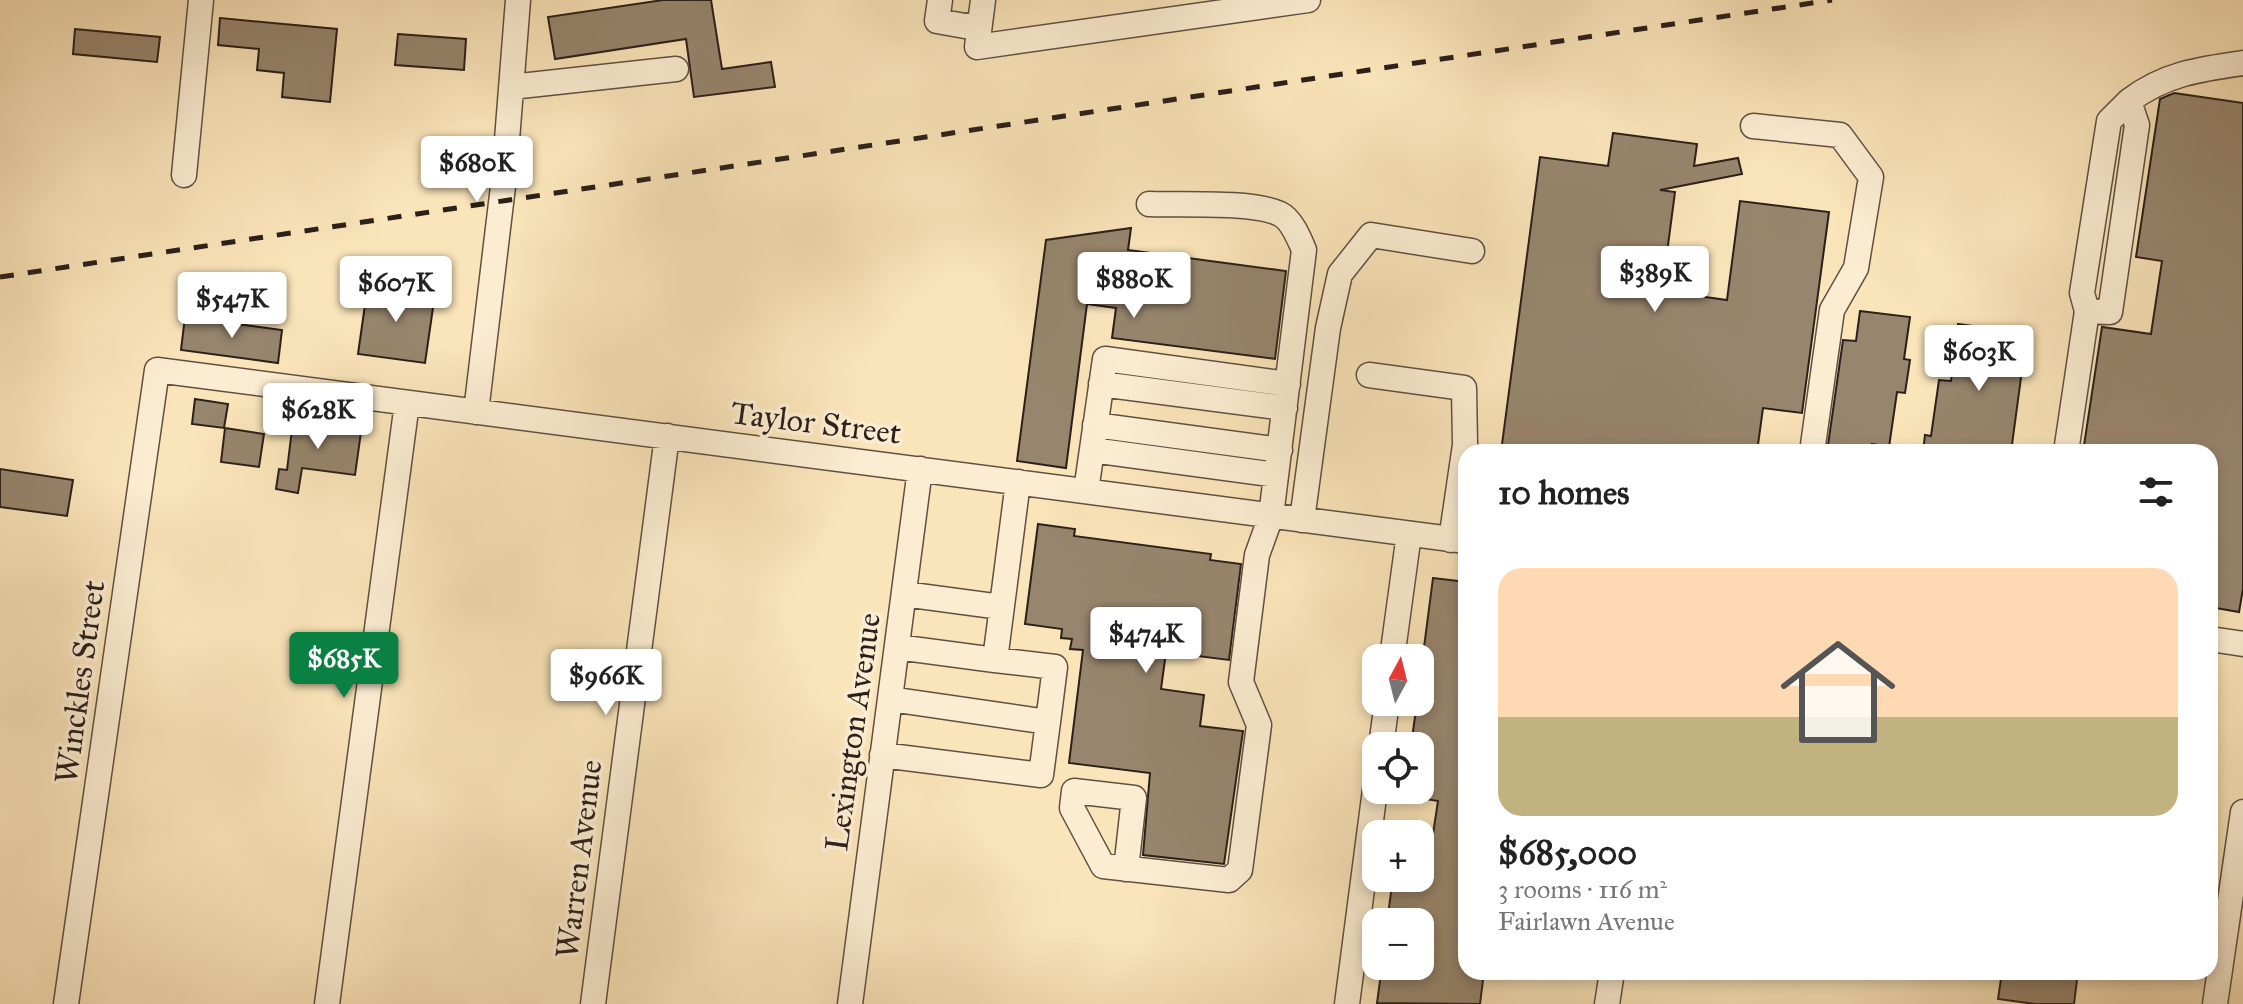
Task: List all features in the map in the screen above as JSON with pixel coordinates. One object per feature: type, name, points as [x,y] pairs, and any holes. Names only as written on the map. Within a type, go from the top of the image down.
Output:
[{"type":"street","points":[[184,175],[201,0]]},
{"type":"street","points":[[476,412],[504,178],[518,0]]},
{"type":"street","points":[[940,0],[937,21],[965,26],[1308,0]]},
{"type":"street","points":[[2067,444],[2087,311],[2110,312],[2137,125],[2129,101],[2151,84],[2185,71],[2243,63]]},
{"type":"street","points":[[511,87],[676,69]]},
{"type":"street","points":[[1753,126],[1840,135],[1871,177],[1856,268],[1832,310],[1813,444]]},
{"type":"street","points":[[1074,791],[1072,808],[1103,866],[1229,880],[1240,870],[1259,725],[1241,682],[1257,555],[1271,516],[1304,250],[1282,214],[1256,208],[1149,204]]},
{"type":"street","points":[[1302,520],[1328,328],[1340,274],[1371,235],[1472,251]]},
{"type":"street","points":[[1086,491],[1105,359],[1286,396]]},
{"type":"street","name":"Taylor Street","points":[[157,370],[1458,540]]},
{"type":"street","name":"Winckles Street","points":[[66,1004],[157,370]]},
{"type":"street","points":[[1369,375],[1464,388],[1465,444]]},
{"type":"street","points":[[1101,384],[1286,396]]},
{"type":"street","points":[[327,1004],[407,403]]},
{"type":"street","points":[[1095,425],[1280,450]]},
{"type":"street","name":"Warren Avenue","points":[[593,1004],[667,436]]},
{"type":"street","points":[[1092,450],[1276,475]]},
{"type":"street","name":"Lexington Avenue","points":[[850,1004],[920,469]]},
{"type":"street","points":[[995,660],[1018,482]]},
{"type":"street","points":[[1394,644],[1409,534]]},
{"type":"street","points":[[904,594],[1001,607]]},
{"type":"street","points":[[2218,640],[2243,644]]},
{"type":"street","points":[[897,647],[1055,667],[1041,775]]},
{"type":"street","points":[[890,699],[1048,722]]},
{"type":"street","points":[[882,755],[1041,775],[1074,791],[1134,798],[1126,869]]},
{"type":"street","points":[[1347,1004],[1373,804]]},
{"type":"street","points":[[2215,1004],[2242,825]]},
{"type":"street","points":[[1607,1004],[1611,980]]},
{"type":"building","points":[[663,0],[711,0],[722,69],[771,62],[775,87],[694,97],[686,39],[555,59],[548,17]]},
{"type":"building","points":[[220,18],[337,29],[330,102],[282,97],[284,73],[257,70],[259,49],[218,45]]},
{"type":"building","points":[[75,29],[160,37],[157,62],[73,54]]},
{"type":"building","points":[[398,34],[466,39],[464,70],[395,65]]},
{"type":"building","points":[[2174,93],[2243,103],[2243,589],[2239,612],[2218,608],[2218,444],[2084,444],[2102,327],[2151,334],[2162,261],[2136,257],[2160,99]]},
{"type":"building","points":[[1613,133],[1697,144],[1694,166],[1738,158],[1742,174],[1660,190],[1675,192],[1662,291],[1727,300],[1740,201],[1829,212],[1802,413],[1763,408],[1758,444],[1502,444],[1540,157],[1608,166]]},
{"type":"building","points":[[1131,228],[1128,250],[1286,271],[1275,359],[1112,338],[1116,308],[1087,304],[1066,468],[1017,461],[1046,240]]},
{"type":"building","points":[[368,284],[435,294],[425,363],[358,354]]},
{"type":"building","points":[[1860,311],[1910,317],[1904,359],[1910,360],[1905,393],[1897,392],[1889,444],[1828,444],[1843,340],[1856,341]]},
{"type":"building","points":[[185,317],[282,330],[278,363],[181,350]]},
{"type":"building","points":[[1958,324],[2027,333],[2012,444],[1924,444],[1925,435],[1931,436],[1939,380],[1951,381]]},
{"type":"building","points":[[195,399],[228,404],[224,428],[192,424]]},
{"type":"building","points":[[294,413],[315,416],[314,425],[361,432],[355,475],[302,468],[298,493],[276,489],[279,469],[287,470]]},
{"type":"building","points":[[225,428],[264,434],[259,467],[221,462]]},
{"type":"building","points":[[0,469],[73,480],[67,516],[0,507]]},
{"type":"building","points":[[1038,524],[1075,529],[1074,536],[1211,554],[1210,560],[1241,564],[1229,660],[1166,652],[1161,689],[1204,695],[1200,726],[1243,731],[1224,864],[1143,855],[1150,773],[1069,763],[1083,650],[1070,649],[1072,639],[1061,638],[1062,629],[1025,624]]},
{"type":"building","points":[[1433,578],[1458,581],[1458,980],[1483,980],[1480,1004],[1377,1003],[1380,980],[1434,980],[1434,908],[1389,908],[1391,892],[1434,892],[1434,827],[1438,801],[1434,800],[1434,732],[1413,732],[1415,716],[1434,716],[1434,644],[1424,644]]},
{"type":"building","points":[[2001,980],[2077,980],[2074,1004],[2035,1004],[1998,999]]},
{"type":"railway","points":[[0,277],[1832,0]]}]
